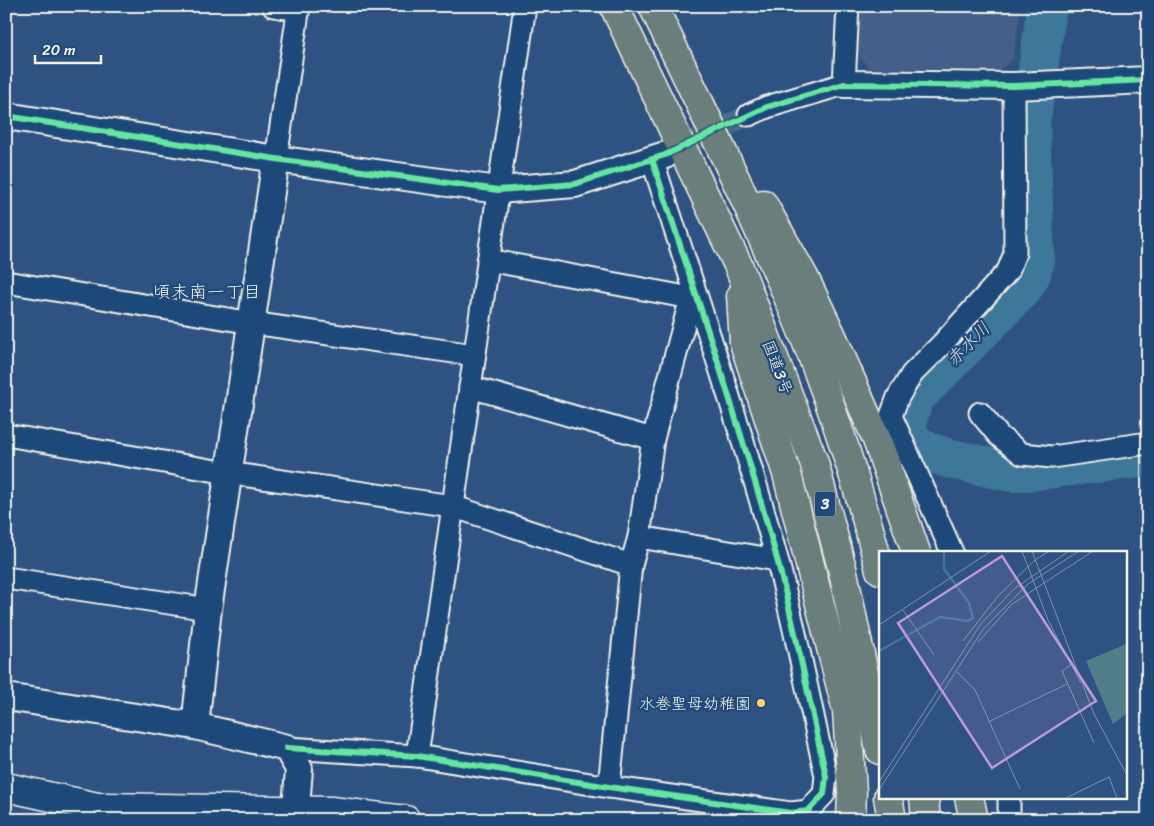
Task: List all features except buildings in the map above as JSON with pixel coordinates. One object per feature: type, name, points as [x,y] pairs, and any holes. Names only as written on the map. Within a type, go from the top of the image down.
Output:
[{"type":"highway","name":"国道3号","points":[[614,6],[739,267],[814,462],[843,572],[879,745]]},
{"type":"highway","name":"3","points":[[653,6],[780,278],[814,362],[845,449],[879,566]]},
{"type":"highway","points":[[698,99],[772,218],[804,277],[877,440],[916,551]]},
{"type":"highway","points":[[739,267],[744,343],[787,474],[847,711],[852,792],[851,820]]},
{"type":"highway","points":[[888,798],[892,820]]},
{"type":"highway","points":[[924,798],[926,820]]},
{"type":"highway","points":[[969,798],[974,820]]},
{"type":"main road","points":[[6,787],[103,807],[148,820]]},
{"type":"main road","points":[[103,807],[295,816],[332,811],[406,820]]},
{"type":"street","points":[[195,726],[208,609],[299,8],[273,6]]},
{"type":"street","points":[[417,756],[525,6]]},
{"type":"street","points":[[844,84],[848,6]]},
{"type":"street","points":[[749,116],[767,107],[844,84],[1014,86],[1148,80]]},
{"type":"street","points":[[952,551],[891,416],[898,397],[912,374],[1008,271],[1015,253],[1014,86]]},
{"type":"street","points":[[6,116],[276,159],[498,190],[575,184],[658,157],[777,560],[826,776],[824,794],[808,811],[791,813],[609,787],[417,756],[287,748],[195,726],[6,697]]},
{"type":"street","points":[[488,260],[691,298],[653,439],[639,537],[631,565],[609,787]]},
{"type":"street","points":[[6,282],[252,323],[474,356]]},
{"type":"street","points":[[470,386],[653,439]]},
{"type":"street","points":[[980,414],[999,436],[1022,454],[1052,457],[1148,443]]},
{"type":"street","points":[[6,435],[228,473],[452,506],[631,565]]},
{"type":"street","points":[[639,537],[777,560]]},
{"type":"street","points":[[6,578],[208,609]]},
{"type":"street","points":[[287,748],[299,769],[295,816]]},
{"type":"street","points":[[1009,798],[1009,820]]},
{"type":"shaded area","points":[[859,6],[1021,6],[1013,59],[1000,70],[868,68],[854,48]]},
{"type":"waterway","name":"赤水川","points":[[1047,6],[1030,125],[1035,260],[1030,276],[1022,289],[914,398],[906,423],[911,441],[928,452],[1011,472],[1148,457]]},
{"type":"tunnel","points":[[667,153],[749,115]]},
{"type":"cycle path","points":[[6,116],[276,159],[498,190],[575,184],[665,155],[767,107],[844,84],[1014,86],[1148,80]]},
{"type":"cycle path","points":[[287,748],[417,756],[609,787],[791,813],[808,811],[824,794],[826,776],[797,640],[777,559],[733,408],[652,159]]},
{"type":"place","name":"水巻聖母幼稚園","points":[[761,703]]},
{"type":"district","name":"頃末南一丁目","points":[[207,292]]}]
